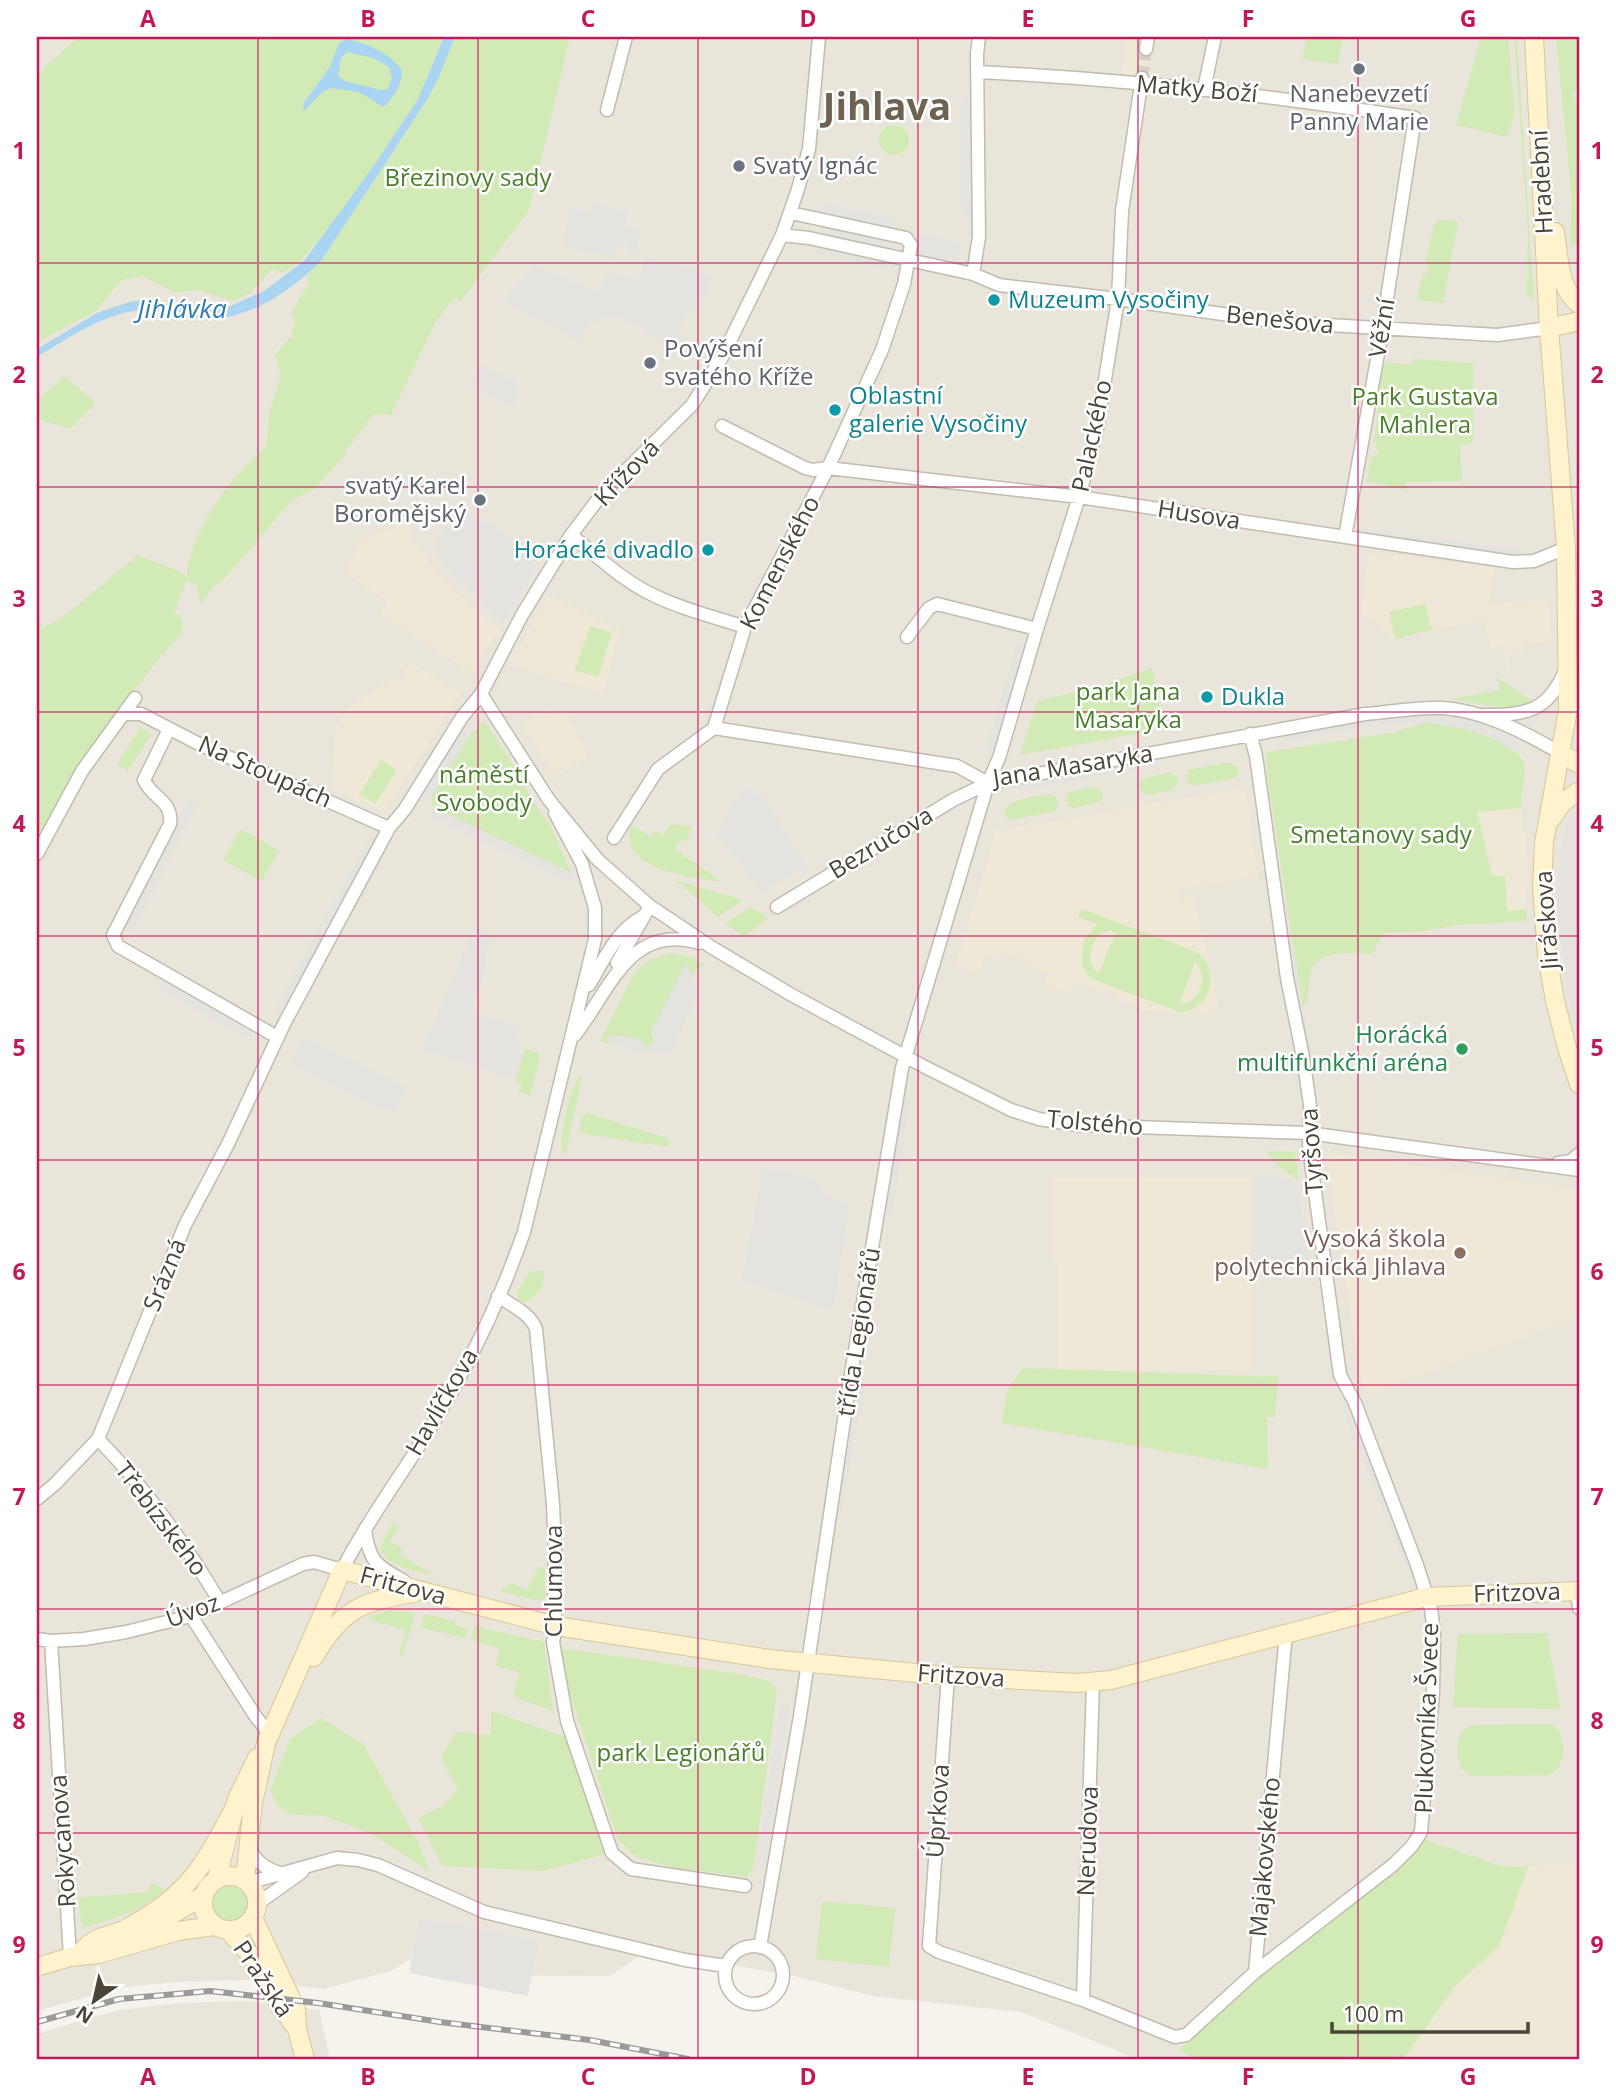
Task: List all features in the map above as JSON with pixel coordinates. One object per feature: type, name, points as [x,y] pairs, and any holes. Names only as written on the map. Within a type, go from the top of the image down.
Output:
[{"type":"street","points":[[607,110],[626,37]]},
{"type":"street","name":"Křížová","points":[[481,694],[522,615],[571,535],[609,487],[692,405],[721,359],[791,213],[810,149],[819,37]]},
{"type":"street","points":[[973,274],[979,237],[979,37]]},
{"type":"street","points":[[1203,89],[1215,37]]},
{"type":"street","name":"Hradební","points":[[1534,37],[1549,328],[1566,548]]},
{"type":"street","name":"Matky Boží","points":[[977,72],[1142,81],[1294,99],[1415,118]]},
{"type":"street","name":"Palackého","points":[[988,783],[999,758],[1079,497],[1097,429],[1118,299],[1122,211],[1142,81]]},
{"type":"street","name":"Věžní","points":[[1345,537],[1382,330],[1415,118]]},
{"type":"street","points":[[1540,146],[1561,271],[1568,293],[1579,304]]},
{"type":"street","points":[[791,213],[906,238],[911,245],[908,261]]},
{"type":"street","name":"Benešova","points":[[782,235],[809,238],[973,274],[999,285],[1279,322],[1497,335],[1549,328]]},
{"type":"street","name":"Komenského","points":[[714,728],[746,627],[828,468],[882,350],[904,284],[908,261]]},
{"type":"street","points":[[1549,328],[1579,321]]},
{"type":"street","name":"Husova","points":[[722,426],[813,470],[828,468],[1079,497],[1513,562],[1534,561],[1566,548]]},
{"type":"street","points":[[571,535],[621,575],[650,593],[681,607],[746,627]]},
{"type":"street","name":"Jiráskova","points":[[1566,548],[1568,710],[1546,832],[1542,887],[1547,955],[1555,1001],[1579,1084]]},
{"type":"street","points":[[907,637],[929,608],[937,604],[1037,629]]},
{"type":"street","name":"Jana Masaryka","points":[[1477,715],[1514,715],[1537,708],[1556,689],[1567,665]]},
{"type":"street","points":[[389,828],[405,809],[462,717],[481,694],[549,800]]},
{"type":"street","name":"Jana Masaryka","points":[[714,728],[957,766],[988,783],[1365,714],[1442,708],[1477,715],[1540,741],[1562,754]]},
{"type":"street","name":"Na Stoupách","points":[[37,854],[82,771],[124,714],[141,714],[389,828]]},
{"type":"street","points":[[614,838],[658,769],[714,728]]},
{"type":"street","points":[[169,729],[144,780],[148,789],[167,806],[171,813],[170,824],[113,934],[115,941],[118,946],[277,1037]]},
{"type":"street","name":"Tyršova","points":[[1250,734],[1256,756],[1287,978],[1310,1104],[1308,1133],[1313,1185],[1340,1375],[1354,1403],[1418,1565],[1426,1597]]},
{"type":"street","points":[[1562,754],[1579,764]]},
{"type":"street","name":"Bezručova","points":[[777,907],[953,800],[988,783]]},
{"type":"street","name":"třída Legionářů","points":[[760,1947],[902,1068],[988,783]]},
{"type":"street","points":[[1546,832],[1563,802],[1579,791]]},
{"type":"street","name":"Tolstého","points":[[549,800],[598,860],[646,912],[790,994],[1002,1106],[1056,1123],[1308,1133],[1579,1170]]},
{"type":"street","name":"Havlíčkova","points":[[125,1929],[149,1917],[176,1896],[204,1864],[235,1807],[248,1774],[289,1692],[342,1570],[452,1391],[498,1296],[524,1232],[596,939],[595,908],[582,864],[549,800]]},
{"type":"street","name":"Srázná","points":[[37,1499],[98,1439],[185,1225],[228,1144],[277,1037],[389,828]]},
{"type":"street","name":"Havlíčkova","points":[[583,995],[617,938],[646,912]]},
{"type":"street","name":"Havlíčkova","points":[[595,1008],[646,912]]},
{"type":"street","name":"Havlíčkova","points":[[570,1041],[624,965],[645,945],[671,939],[711,947]]},
{"type":"street","points":[[1544,1164],[1571,1161],[1579,1154]]},
{"type":"street","name":"Chlumova","points":[[498,1296],[526,1315],[536,1329],[553,1504],[556,1626],[553,1642],[567,1721],[612,1853],[631,1869],[745,1886]]},
{"type":"street","name":"Třebízského","points":[[98,1439],[155,1504],[191,1554],[220,1602]]},
{"type":"street","points":[[365,1529],[372,1559],[387,1572],[422,1592]]},
{"type":"street","name":"Úvoz","points":[[37,1639],[83,1639],[126,1632],[191,1616],[303,1564],[314,1562],[342,1570]]},
{"type":"street","name":"Fritzova","points":[[342,1570],[556,1626],[807,1664],[948,1676],[1093,1682],[1426,1597],[1578,1596]]},
{"type":"street","points":[[289,1692],[341,1619],[359,1608],[386,1598],[422,1592]]},
{"type":"street","name":"Plukovníka Švece","points":[[1255,1972],[1393,1865],[1412,1846],[1421,1832],[1434,1668],[1434,1632],[1431,1609],[1426,1597]]},
{"type":"street","name":"Třebízského","points":[[191,1616],[267,1738]]},
{"type":"street","name":"Majakovského","points":[[1083,2000],[1175,2037],[1186,2035],[1255,1972],[1286,1633]]},
{"type":"street","name":"Rokycanova","points":[[51,1641],[74,1956]]},
{"type":"street","name":"Úprkova","points":[[948,1676],[929,1946],[939,1952],[1083,2000]]},
{"type":"street","name":"Nerudova","points":[[1083,2000],[1093,1682]]},
{"type":"street","name":"Havlíčkova","points":[[37,1967],[74,1956],[99,1954],[178,1931],[242,1927],[255,1911],[254,1890],[246,1881],[248,1844],[253,1803],[267,1738]]},
{"type":"street","name":"Havlíčkova","points":[[74,1956],[99,1938],[171,1914],[203,1896],[206,1888],[217,1878],[235,1807]]},
{"type":"street","points":[[248,1844],[254,1857],[262,1865],[283,1874]]},
{"type":"street","points":[[217,1878],[231,1875],[246,1881],[283,1874],[337,1858],[379,1865],[484,1912],[725,1971]]},
{"type":"street","points":[[255,1911],[308,1867]]},
{"type":"street","points":[[203,1896],[205,1915],[221,1928]]},
{"type":"street","name":"Pražská","points":[[255,1911],[296,2009],[297,2029],[305,2059]]},
{"type":"street","name":"Pražská","points":[[221,1928],[255,1960],[280,2006],[297,2029]]},
{"type":"street","points":[[746,1947],[760,1947],[774,1954],[783,1970],[783,1980],[774,1997],[756,2005],[747,2004],[730,1994],[725,1971],[737,1951],[746,1947]]},
{"type":"shaded area","points":[[37,37],[1579,37],[1579,2059],[1133,2059],[1021,2012],[873,1996],[799,1977],[648,1950],[610,1976],[487,1975],[432,1945],[391,1971],[323,1989],[246,1980],[176,1982],[117,1988],[37,2011]]},
{"type":"shaded area","points":[[1126,38],[1135,39],[1138,48],[1152,49],[1150,80],[1121,76]]},
{"type":"shaded area","points":[[969,96],[972,223],[961,211],[960,105]]},
{"type":"shaded area","points":[[595,204],[628,212],[624,228],[641,231],[636,255],[631,254],[624,242],[614,248],[617,253],[616,260],[563,245],[570,207],[592,213]]},
{"type":"shaded area","points":[[826,204],[895,219],[885,268],[815,253]]},
{"type":"shaded area","points":[[918,233],[961,243],[957,261],[946,259],[944,265],[912,258]]},
{"type":"shaded area","points":[[646,256],[714,276],[702,301],[697,298],[691,311],[687,310],[678,332],[686,337],[678,353],[640,327],[619,317],[601,319],[588,326],[578,341],[503,300],[535,267],[600,292],[609,271],[638,282]]},
{"type":"shaded area","points":[[480,365],[517,382],[515,389],[520,392],[513,406],[470,384]]},
{"type":"shaded area","points":[[458,506],[543,556],[504,622],[456,580],[436,553],[435,545]]},
{"type":"shaded area","points":[[403,524],[439,577],[499,630],[474,669],[468,671],[380,614],[388,602],[343,572],[365,536]]},
{"type":"shaded area","points":[[1358,529],[1525,551],[1531,558],[1494,557],[1364,538]]},
{"type":"shaded area","points":[[1369,552],[1495,568],[1489,604],[1549,600],[1552,641],[1523,645],[1523,651],[1514,649],[1514,652],[1508,653],[1511,670],[1506,671],[1504,647],[1490,648],[1485,620],[1395,639],[1374,621],[1360,617]]},
{"type":"shaded area","points":[[548,595],[620,631],[603,694],[544,677],[511,663]]},
{"type":"shaded area","points":[[1017,642],[1026,645],[995,752],[986,749]]},
{"type":"shaded area","points":[[411,662],[460,693],[387,808],[380,810],[332,789],[336,727],[348,707],[392,679],[398,682]]},
{"type":"shaded area","points":[[544,711],[568,717],[588,756],[556,777],[522,726]]},
{"type":"shaded area","points":[[1417,714],[1425,722],[1362,727],[1287,741],[1278,733],[1367,718]]},
{"type":"shaded area","points":[[1425,714],[1459,717],[1482,724],[1523,744],[1515,752],[1492,738],[1469,730],[1426,722]]},
{"type":"shaded area","points":[[460,729],[470,735],[431,798],[421,792]]},
{"type":"shaded area","points":[[1152,757],[1159,764],[1021,790],[1015,782]]},
{"type":"shaded area","points":[[1245,787],[1258,877],[1179,890],[1181,900],[1194,894],[1218,1002],[1212,1016],[1140,1010],[1077,982],[1072,993],[1061,990],[1055,994],[1051,991],[1051,986],[1044,984],[1048,974],[1032,969],[1033,963],[1003,953],[1000,960],[984,955],[980,975],[955,966],[996,831]]},
{"type":"shaded area","points":[[743,789],[764,796],[806,867],[762,892],[716,833]]},
{"type":"shaded area","points":[[189,799],[197,805],[134,930],[125,924]]},
{"type":"shaded area","points":[[1578,805],[1579,1046],[1567,994],[1556,903],[1561,848],[1567,823]]},
{"type":"shaded area","points":[[434,808],[573,874],[569,882],[430,816]]},
{"type":"shaded area","points":[[1521,808],[1522,831],[1526,832],[1529,888],[1526,889],[1526,909],[1507,911],[1505,876],[1492,876],[1477,811]]},
{"type":"shaded area","points":[[371,836],[379,840],[322,940],[283,1016],[274,1012],[318,928]]},
{"type":"shaded area","points":[[1281,872],[1312,1056],[1303,1057],[1272,877]]},
{"type":"shaded area","points":[[474,928],[492,935],[484,962],[487,964],[472,1011],[518,1028],[513,1045],[525,1049],[515,1079],[422,1049]]},
{"type":"shaded area","points":[[685,964],[698,992],[672,1051],[657,1055],[609,1044],[607,1036],[612,1035],[642,1039],[645,1047],[655,1044],[651,1033]]},
{"type":"shaded area","points":[[163,980],[249,1031],[245,1038],[158,988]]},
{"type":"shaded area","points":[[304,1038],[406,1087],[393,1113],[291,1064]]},
{"type":"shaded area","points":[[902,1095],[910,1101],[891,1219],[883,1213]]},
{"type":"shaded area","name":"Vysoká škola polytechnická Jihlava","points":[[1330,1153],[1579,1190],[1579,1317],[1373,1392],[1362,1385],[1326,1158]]},
{"type":"shaded area","points":[[763,1169],[817,1179],[819,1189],[825,1197],[850,1204],[833,1310],[742,1280]]},
{"type":"shaded area","points":[[1255,1176],[1280,1177],[1297,1186],[1312,1272],[1257,1276]]},
{"type":"shaded area","points":[[1052,1177],[1251,1177],[1253,1370],[1057,1370],[1057,1259],[1052,1258]]},
{"type":"shaded area","points":[[857,1372],[865,1380],[841,1515],[834,1507]]},
{"type":"shaded area","points":[[1346,1406],[1414,1565],[1405,1565],[1343,1410]]},
{"type":"shaded area","points":[[780,1701],[790,1703],[765,1868],[757,1866]]},
{"type":"shaded area","points":[[1579,1861],[1579,2059],[1403,2059],[1456,1985],[1499,1946],[1528,1867]]},
{"type":"shaded area","points":[[419,1918],[539,1941],[528,1996],[409,1973]]},
{"type":"shaded area","points":[[245,2001],[319,2010],[330,2059],[37,2059],[37,2034],[95,2016],[178,2003]]},
{"type":"green space","points":[[78,37],[443,37],[418,99],[375,164],[315,246],[284,273],[272,269],[250,293],[233,301],[197,290],[174,292],[143,276],[121,280],[96,311],[37,342],[37,75]]},
{"type":"green space","name":"Březinovy sady","points":[[455,37],[570,37],[529,210],[461,301],[455,297],[435,323],[390,417],[386,414],[373,415],[343,458],[313,490],[292,500],[224,579],[214,586],[201,605],[197,586],[187,580],[174,611],[183,623],[179,636],[138,685],[83,761],[66,787],[37,843],[37,616],[44,628],[64,616],[138,555],[181,572],[187,578],[190,557],[213,508],[231,483],[267,445],[269,413],[281,375],[275,355],[292,335],[295,319],[291,313],[309,283],[307,275],[321,261],[425,104]]},
{"type":"green space","points":[[1307,37],[1343,37],[1338,64],[1302,59]]},
{"type":"green space","points":[[1481,37],[1508,37],[1515,113],[1507,137],[1456,125]]},
{"type":"green space","points":[[1514,37],[1517,37],[1534,300],[1527,295],[1528,234]]},
{"type":"green space","points":[[1556,37],[1579,39],[1579,88],[1572,95],[1579,100],[1579,247],[1577,243],[1570,245],[1572,199]]},
{"type":"green space","points":[[894,125],[905,129],[909,140],[905,151],[894,155],[883,151],[879,140],[883,129]]},
{"type":"green space","points":[[1439,219],[1458,222],[1443,303],[1417,300],[1423,274],[1427,274],[1429,266],[1425,265],[1434,225]]},
{"type":"green space","name":"Park Gustava Mahlera","points":[[1413,359],[1473,363],[1473,443],[1460,445],[1462,481],[1406,482],[1405,490],[1367,481],[1371,459],[1379,452],[1374,442],[1383,362],[1412,365]]},
{"type":"green space","points":[[64,376],[96,403],[70,429],[37,419],[37,400]]},
{"type":"green space","points":[[1425,604],[1432,630],[1395,639],[1389,612]]},
{"type":"green space","points":[[590,626],[612,633],[598,677],[575,670]]},
{"type":"green space","name":"park Jana Masaryka","points":[[1152,668],[1163,729],[1020,755],[1037,701],[1097,687]]},
{"type":"green space","points":[[1498,678],[1535,703],[1512,709],[1451,699],[1500,690],[1499,681],[1496,681]]},
{"type":"green space","name":"náměstí Svobody","points":[[484,721],[552,829],[571,873],[434,808],[431,798],[470,735]]},
{"type":"green space","name":"Smetanovy sady","points":[[1425,722],[1465,729],[1495,739],[1518,754],[1524,764],[1521,808],[1477,812],[1492,876],[1505,876],[1507,911],[1526,909],[1527,921],[1384,933],[1372,954],[1333,954],[1319,960],[1311,973],[1307,1004],[1302,1005],[1266,752],[1396,732]]},
{"type":"green space","points":[[141,727],[151,735],[128,771],[117,764]]},
{"type":"green space","points":[[381,760],[397,770],[375,804],[359,794]]},
{"type":"green space","points":[[1230,762],[1240,769],[1235,778],[1194,786],[1188,783],[1188,770]]},
{"type":"green space","points":[[1170,772],[1178,778],[1174,790],[1147,795],[1140,790],[1139,783],[1142,779]]},
{"type":"green space","points":[[1095,787],[1102,792],[1102,801],[1073,808],[1068,806],[1066,799],[1069,792]]},
{"type":"green space","points":[[1050,794],[1059,802],[1055,811],[1011,820],[1004,815],[1006,809],[1016,801]]},
{"type":"green space","points":[[671,824],[692,827],[686,842],[681,839],[675,849],[722,882],[660,869],[635,852],[630,840],[632,825],[651,837],[655,831],[663,836]]},
{"type":"green space","points":[[241,829],[279,851],[261,881],[223,860]]},
{"type":"green space","points":[[675,880],[742,900],[718,917]]},
{"type":"green space","points":[[750,907],[765,915],[767,919],[743,937],[726,923]]},
{"type":"green space","points":[[1082,909],[1197,952],[1210,969],[1211,979],[1205,998],[1190,1010],[1179,1012],[1092,979],[1082,966],[1082,950],[1085,938],[1097,924],[1078,917]],"holes":[[[1109,930],[1116,932],[1099,973],[1091,962],[1091,949],[1098,937]],[[1195,962],[1202,975],[1200,988],[1192,999],[1179,1004]]]},
{"type":"green space","points":[[670,953],[692,957],[704,965],[692,975],[686,965],[655,1043],[645,1047],[607,1037],[609,1044],[600,1041],[633,975],[651,959]]},
{"type":"green space","points":[[525,1049],[539,1053],[540,1056],[530,1095],[519,1092],[521,1084],[515,1082]]},
{"type":"green space","points":[[580,1075],[582,1077],[566,1152],[562,1154],[566,1113]]},
{"type":"green space","points":[[587,1113],[670,1139],[668,1147],[579,1133],[582,1117]]},
{"type":"green space","points":[[1266,1151],[1295,1152],[1299,1181],[1278,1166]]},
{"type":"green space","points":[[530,1271],[544,1271],[542,1287],[533,1297],[522,1303],[516,1294]]},
{"type":"green space","points":[[1023,1368],[1278,1377],[1275,1417],[1267,1417],[1268,1469],[1001,1423],[1008,1389]]},
{"type":"green space","points":[[393,1522],[399,1525],[390,1542],[403,1549],[400,1555],[434,1575],[403,1568],[383,1554],[380,1548]]},
{"type":"green space","points":[[539,1567],[545,1568],[545,1602],[499,1591],[512,1583],[526,1591]]},
{"type":"green space","points":[[389,1610],[415,1612],[403,1656],[399,1654],[406,1630],[370,1620],[369,1617]]},
{"type":"green space","points":[[424,1614],[455,1621],[455,1625],[468,1629],[466,1638],[421,1628]]},
{"type":"green space","points":[[474,1626],[544,1642],[553,1711],[513,1697],[519,1672],[496,1666],[500,1648],[471,1640]]},
{"type":"green space","points":[[1547,1633],[1560,1709],[1453,1707],[1458,1634]]},
{"type":"green space","name":"park Legionářů","points":[[559,1648],[745,1675],[769,1681],[777,1691],[755,1857],[747,1877],[671,1867],[636,1857],[618,1840],[563,1673]]},
{"type":"green space","points":[[491,1711],[566,1737],[605,1854],[543,1871],[442,1866],[418,1818],[443,1806],[458,1790],[441,1758],[456,1732],[491,1735]]},
{"type":"green space","points":[[321,1718],[363,1744],[418,1842],[430,1872],[370,1833],[324,1816],[290,1814],[280,1808],[270,1791],[290,1739]]},
{"type":"green space","points":[[1551,1724],[1561,1735],[1563,1751],[1559,1766],[1548,1775],[1472,1776],[1461,1769],[1458,1756],[1459,1737],[1472,1725]]},
{"type":"green space","points":[[1425,1840],[1501,1866],[1528,1867],[1499,1946],[1456,1985],[1403,2059],[1196,2059],[1178,2050],[1258,1977],[1401,1867]]},
{"type":"green space","points":[[151,1883],[165,1889],[138,1908],[82,1928],[78,1898],[147,1892]]},
{"type":"green space","points":[[229,1883],[243,1889],[249,1903],[243,1917],[229,1923],[215,1917],[209,1903],[215,1889]]},
{"type":"green space","points":[[822,1901],[895,1908],[889,1967],[816,1959]]},
{"type":"water","name":"Jihlávka","points":[[444,37],[455,37],[425,103],[321,261],[309,273],[280,294],[248,311],[214,319],[157,311],[133,311],[107,318],[37,357],[37,349],[97,313],[143,300],[207,310],[226,308],[264,291],[304,261],[375,164],[418,99]]},
{"type":"water","points":[[347,39],[370,46],[391,58],[402,70],[396,91],[383,107],[359,92],[331,88],[322,92],[304,111],[303,104],[330,67],[339,43]],"holes":[[[347,52],[373,58],[389,67],[392,79],[387,90],[345,81],[338,76],[341,58]]]},
{"type":"tunnel","points":[[1142,78],[1146,49]]},
{"type":"railway","points":[[37,2022],[119,1999],[210,1991],[590,2040],[688,2059]]},
{"type":"place","name":"Nanebevzetí Panny Marie","points":[[1359,69]]},
{"type":"place","name":"Svatý Ignác","points":[[739,166]]},
{"type":"place","name":"Muzeum Vysočiny","points":[[994,300]]},
{"type":"place","name":"Povýšení svatého Kříže","points":[[650,363]]},
{"type":"place","name":"Oblastní galerie Vysočiny","points":[[835,410]]},
{"type":"place","name":"svatý Karel Boromějský","points":[[480,500]]},
{"type":"place","name":"Horácké divadlo","points":[[708,550]]},
{"type":"place","name":"Dukla","points":[[1207,697]]},
{"type":"place","name":"Horácká multifunkční aréna","points":[[1462,1049]]},
{"type":"place","name":"Vysoká škola polytechnická Jihlava","points":[[1460,1253]]},
{"type":"district","name":"Jihlava","points":[[887,107]]}]
